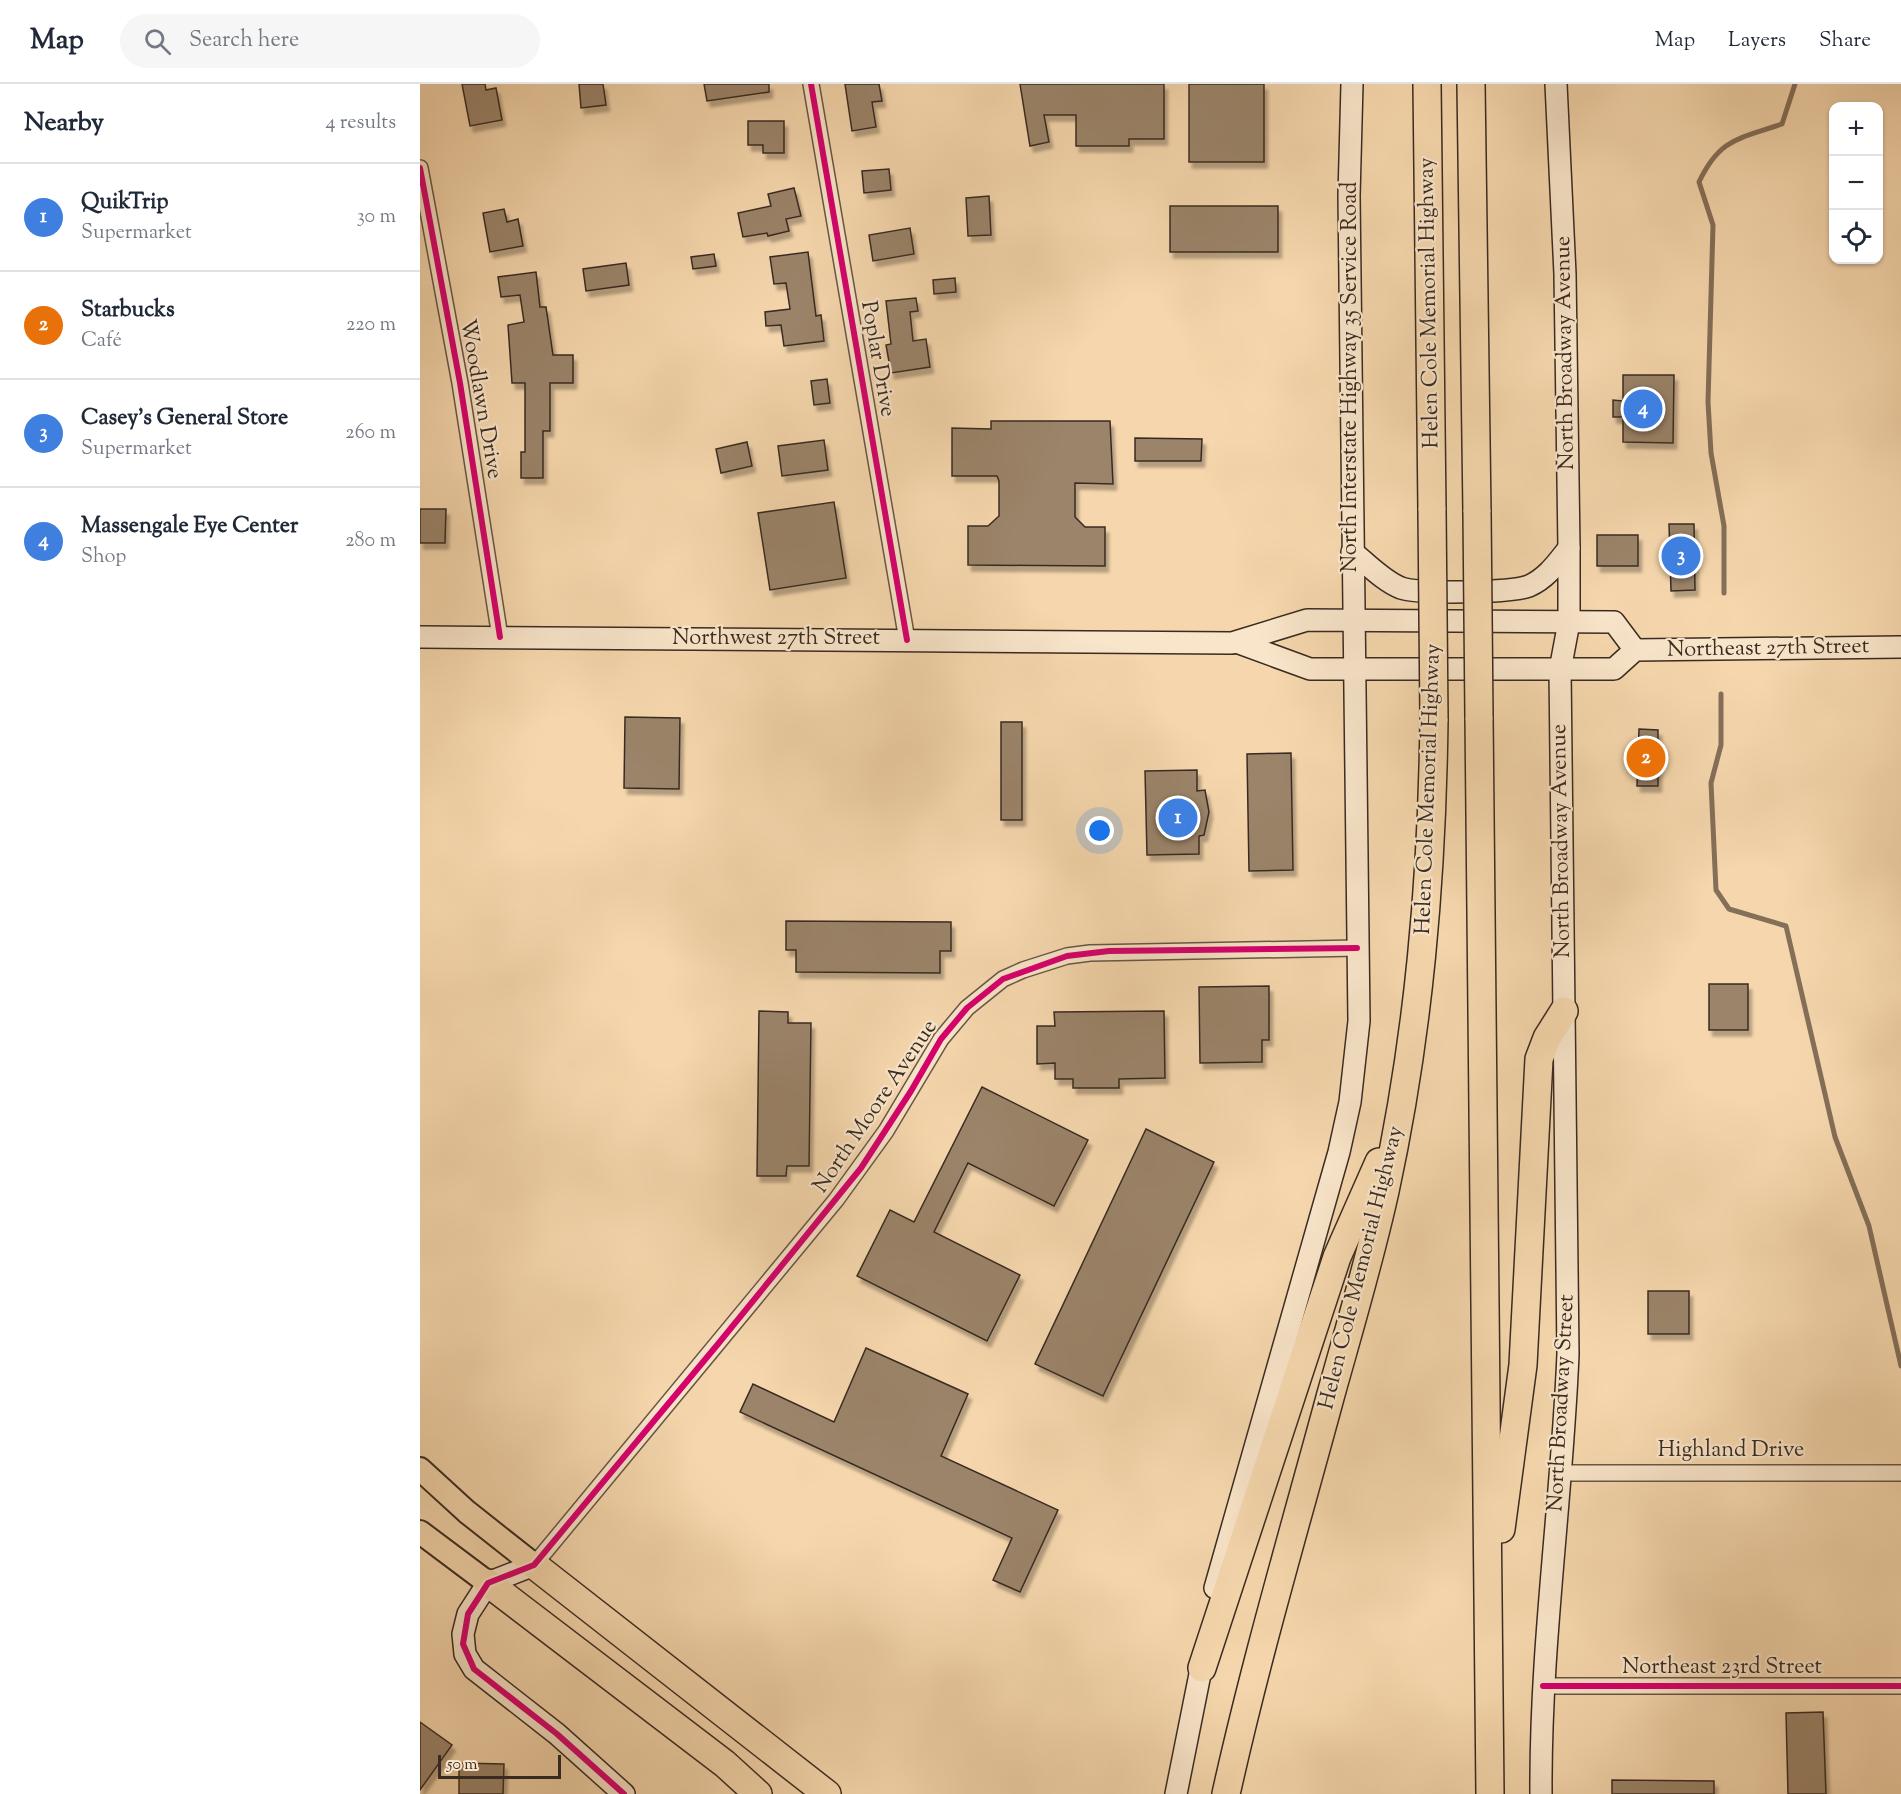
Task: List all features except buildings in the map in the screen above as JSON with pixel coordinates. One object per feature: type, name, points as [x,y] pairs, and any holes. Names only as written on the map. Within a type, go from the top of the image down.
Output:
[{"type":"highway","name":"Helen Cole Memorial Highway","points":[[1226,1794],[1243,1717],[1367,1265],[1400,1114],[1425,939],[1430,883],[1434,719],[1427,84]]},
{"type":"highway","name":"Helen Cole Memorial Highway","points":[[1471,84],[1490,1794]]},
{"type":"highway","points":[[1489,1628],[1523,1365],[1539,1059],[1547,1038],[1564,1011]]},
{"type":"highway","points":[[1202,1668],[1337,1257],[1400,1114]]},
{"type":"highway","points":[[534,1565],[827,1794]]},
{"type":"highway","points":[[488,1583],[725,1764],[758,1794]]},
{"type":"main road","name":"North Interstate Highway 35 Service Road","points":[[1176,1794],[1202,1668],[1211,1603],[1339,1152],[1350,1102],[1358,1032],[1360,981],[1357,948],[1349,196],[1352,84]]},
{"type":"main road","name":"North Broadway Avenue","points":[[1556,84],[1565,274],[1569,548],[1569,622],[1560,670],[1564,1011]]},
{"type":"main road","points":[[1352,552],[1391,583],[1411,590],[1497,591],[1519,589],[1537,582],[1547,575],[1569,548]]},
{"type":"main road","name":"Northwest 27th Street","points":[[420,637],[1239,643],[1307,620],[1569,622]]},
{"type":"main road","name":"Northeast 27th Street","points":[[1569,622],[1614,622],[1635,650]]},
{"type":"main road","name":"Northwest 27th Street","points":[[1239,643],[1310,669],[1560,670]]},
{"type":"main road","name":"Northeast 27th Street","points":[[1560,670],[1614,669],[1635,650],[1901,647]]},
{"type":"main road","name":"North Broadway Street","points":[[1541,1794],[1543,1686],[1561,1473],[1568,1354],[1564,1011]]},
{"type":"main road","points":[[420,1469],[467,1512],[534,1565]]},
{"type":"main road","points":[[420,1532],[488,1583]]},
{"type":"main road","points":[[534,1565],[488,1583],[468,1614],[463,1634],[465,1654],[474,1669],[557,1734],[624,1794]]},
{"type":"street","name":"Poplar Drive","points":[[811,84],[907,640]]},
{"type":"street","name":"Woodlawn Drive","points":[[420,168],[460,383],[500,637]]},
{"type":"street","name":"North Moore Avenue","points":[[534,1565],[836,1200],[886,1131],[941,1040],[967,1008],[990,989],[1023,970],[1067,956],[1090,953],[1357,948]]},
{"type":"street","name":"Highland Drive","points":[[1561,1473],[1901,1473]]},
{"type":"street","name":"Northeast 23rd Street","points":[[1543,1686],[1901,1686]]},
{"type":"waterway","points":[[1724,593],[1724,526],[1711,453],[1708,402],[1713,225],[1699,182],[1707,167],[1723,148],[1742,137],[1782,124],[1795,84]]},
{"type":"waterway","points":[[1721,694],[1721,745],[1711,783],[1716,890],[1729,909],[1786,926],[1835,1137],[1869,1226],[1901,1366]]},
{"type":"cycle path","points":[[811,84],[907,640]]},
{"type":"cycle path","points":[[420,168],[460,383],[500,637]]},
{"type":"cycle path","points":[[624,1794],[557,1734],[474,1669],[463,1644],[468,1614],[488,1583],[534,1565],[718,1344],[861,1168],[911,1091],[941,1039],[967,1008],[1003,979],[1067,956],[1109,951],[1357,948]]},
{"type":"cycle path","points":[[1543,1686],[1901,1686]]},
{"type":"place","name":"Massengale Eye Center","points":[[1643,409]]},
{"type":"place","name":"Casey's General Store","points":[[1681,556]]},
{"type":"place","name":"Starbucks","points":[[1646,758]]},
{"type":"place","name":"QuikTrip","points":[[1178,818]]}]
